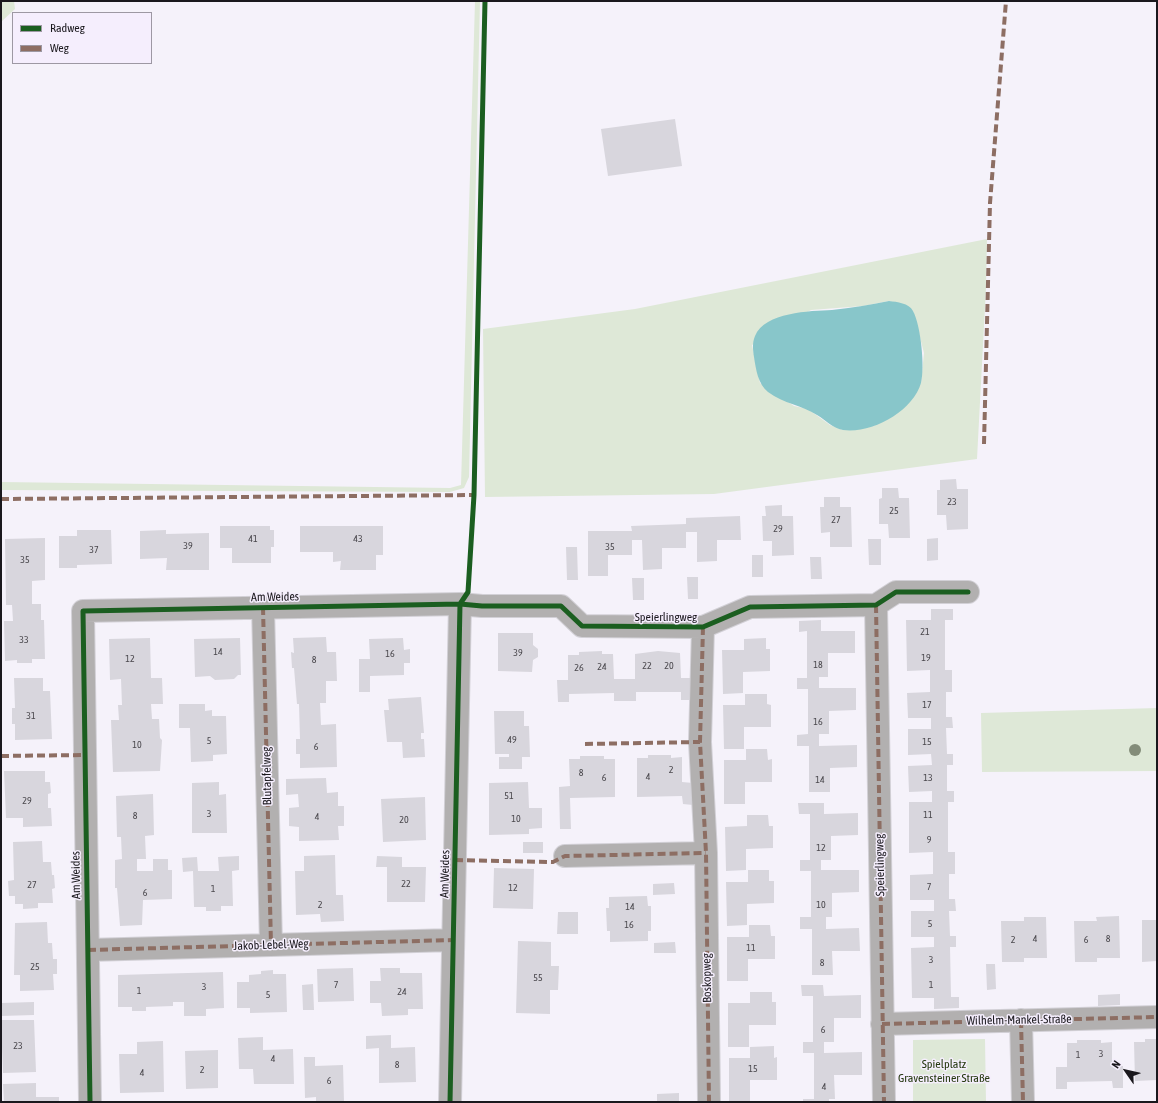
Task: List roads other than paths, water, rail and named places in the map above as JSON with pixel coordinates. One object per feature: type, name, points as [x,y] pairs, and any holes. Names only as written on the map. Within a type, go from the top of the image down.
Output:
[{"type":"street","points":[[876,605],[896,592],[968,592]]},
{"type":"street","name":"Speierlingweg","points":[[460,604],[482,606],[561,606],[582,626],[703,627],[750,607],[876,605],[884,1102]]},
{"type":"street","name":"Am Weides","points":[[90,1102],[83,611],[460,604],[450,1102]]},
{"type":"street","name":"Blutapfelweg","points":[[262,607],[271,945]]},
{"type":"street","name":"Boskopweg","points":[[703,627],[700,742],[706,853],[709,1102]]},
{"type":"street","points":[[565,856],[706,853]]},
{"type":"street","name":"Jakob-Lebel-Weg","points":[[88,950],[453,940]]},
{"type":"street","name":"Wilhelm-Mankel-Straße","points":[[882,1024],[1157,1017]]},
{"type":"street","points":[[1021,1020],[1023,1102]]},
{"type":"water","points":[[889,301],[899,302],[909,306],[913,311],[918,326],[922,347],[923,367],[921,383],[917,393],[910,403],[890,418],[866,428],[854,430],[839,429],[811,412],[774,396],[762,385],[756,367],[753,344],[755,336],[760,328],[768,322],[789,314],[832,310]]},
{"type":"park label","name":"Spielplatz Gravensteiner Straße","points":[[944,1071]]}]
